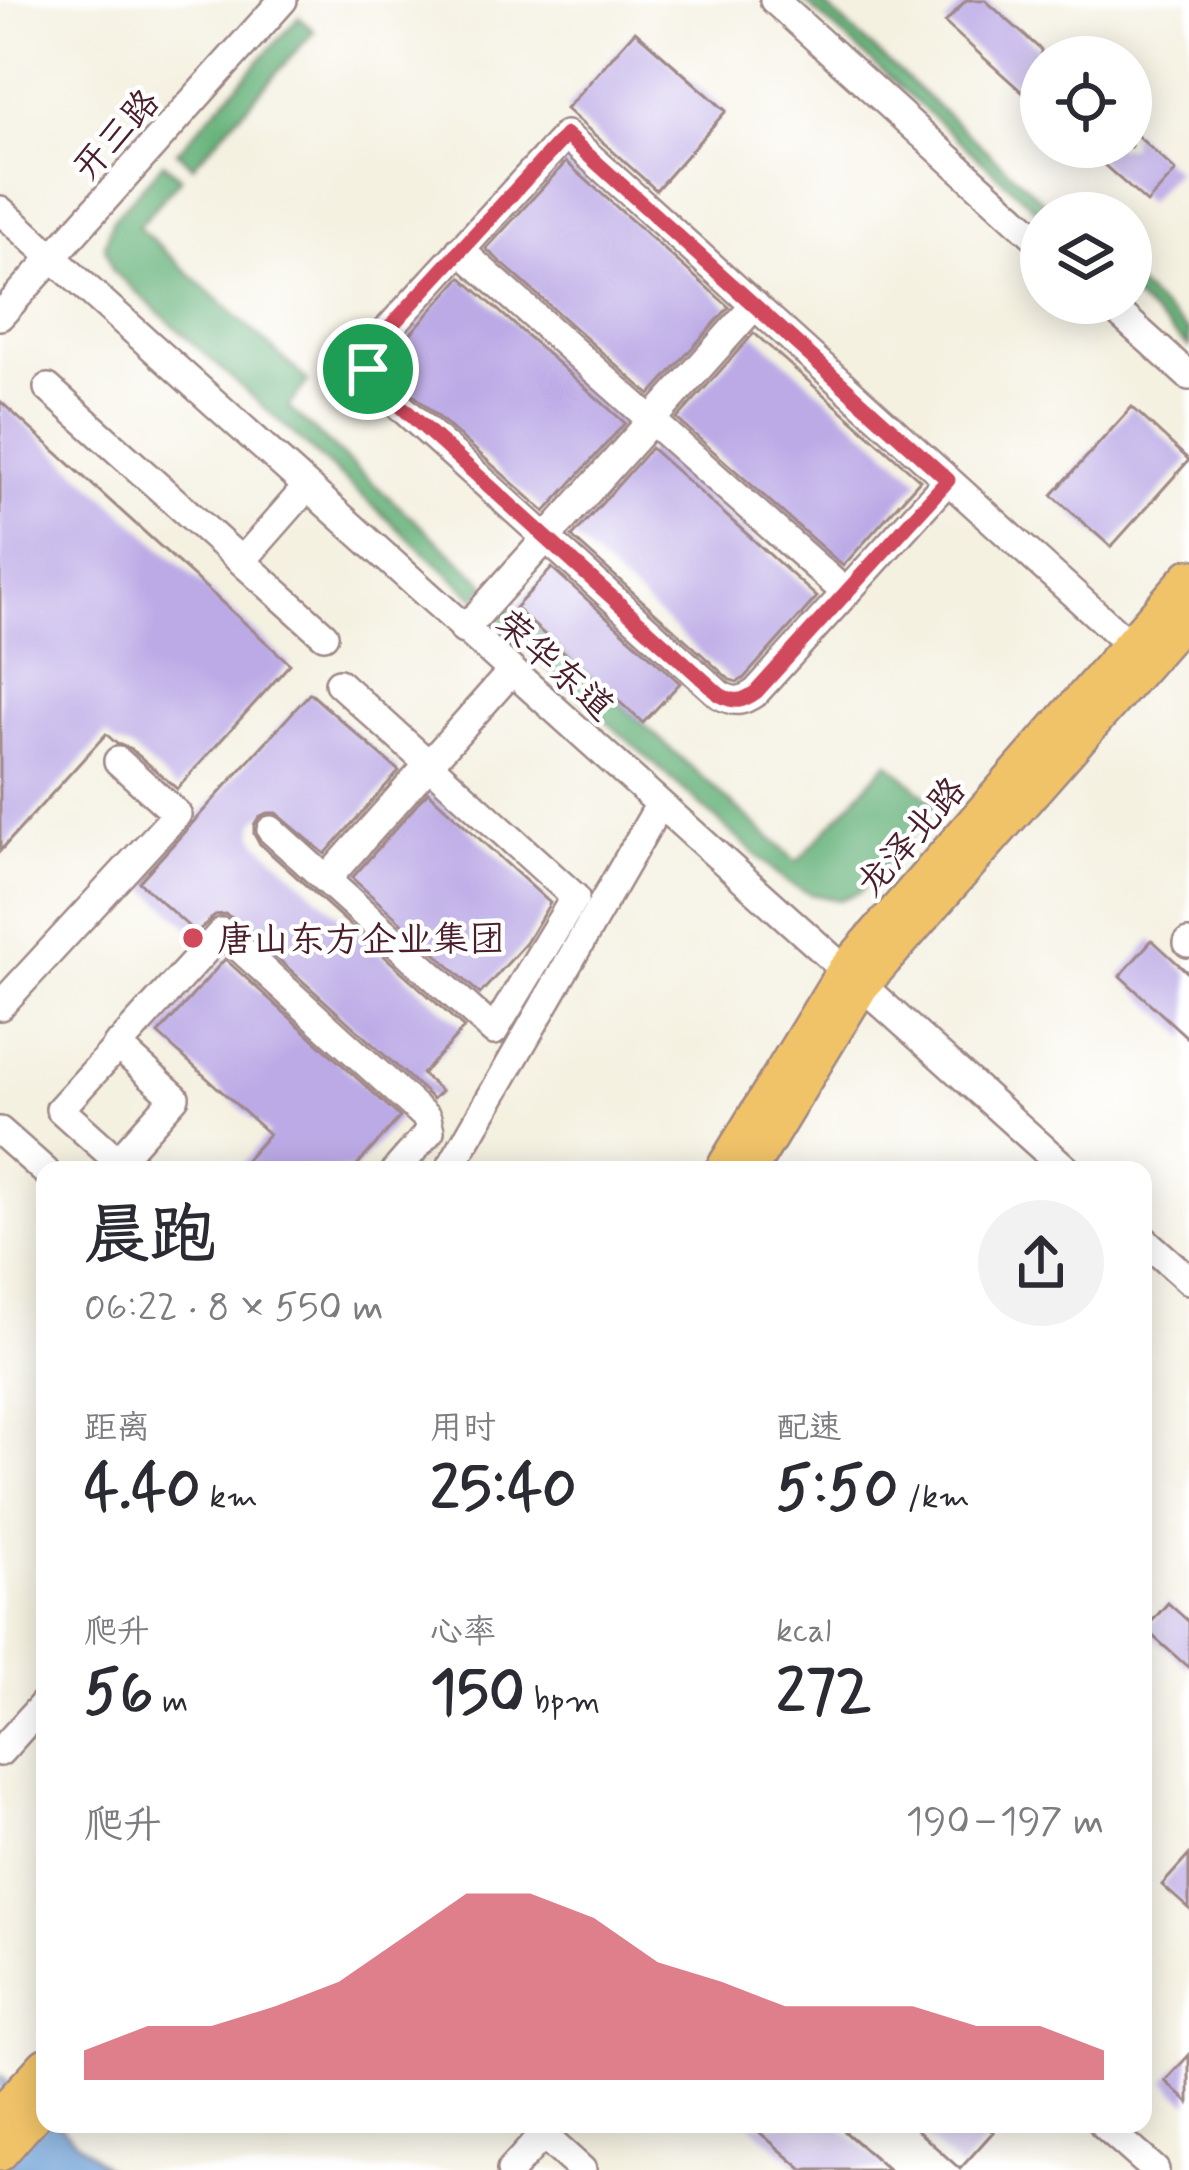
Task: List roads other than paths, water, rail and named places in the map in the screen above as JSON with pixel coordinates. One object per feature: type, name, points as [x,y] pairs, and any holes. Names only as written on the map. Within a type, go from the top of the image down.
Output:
[{"type":"main road","name":"龙泽北路","points":[[728,1161],[853,978],[1189,576]]},
{"type":"main road","name":"龙泽北路","points":[[755,1161],[853,978],[1189,614]]},
{"type":"main road","points":[[0,2114],[36,2086]]},
{"type":"main road","points":[[0,2154],[36,2090]]},
{"type":"street","name":"开三路","points":[[0,316],[283,0]]},
{"type":"street","points":[[774,0],[1020,223]]},
{"type":"street","points":[[948,480],[756,692],[733,702],[372,380],[366,358],[566,135],[755,305],[1129,644]]},
{"type":"street","name":"荣华东道","points":[[0,210],[1057,1161]]},
{"type":"street","points":[[460,250],[846,593]]},
{"type":"street","points":[[464,630],[755,305]]},
{"type":"street","points":[[1131,324],[1189,376]]},
{"type":"street","points":[[48,388],[324,634]]},
{"type":"street","points":[[242,561],[307,487]]},
{"type":"street","points":[[326,880],[511,672]]},
{"type":"street","points":[[271,830],[494,1031],[574,897],[339,682]]},
{"type":"street","points":[[0,1006],[177,814],[118,760]]},
{"type":"street","points":[[454,1161],[660,804]]},
{"type":"street","points":[[118,1161],[60,1108],[222,932],[427,1118],[430,1131],[403,1161]]},
{"type":"street","points":[[117,1045],[175,1097],[127,1161]]},
{"type":"street","points":[[0,1131],[36,1163]]},
{"type":"street","points":[[1152,1247],[1189,1280]]},
{"type":"street","points":[[0,1751],[36,1712]]},
{"type":"street","points":[[1113,2133],[1155,2170]]},
{"type":"street","points":[[511,2170],[543,2135],[582,2170]]},
{"type":"water","points":[[0,2075],[36,2105],[36,2133],[67,2133],[108,2170],[0,2170]]},
{"type":"place","name":"唐山东方企业集团","points":[[193,938]]}]
